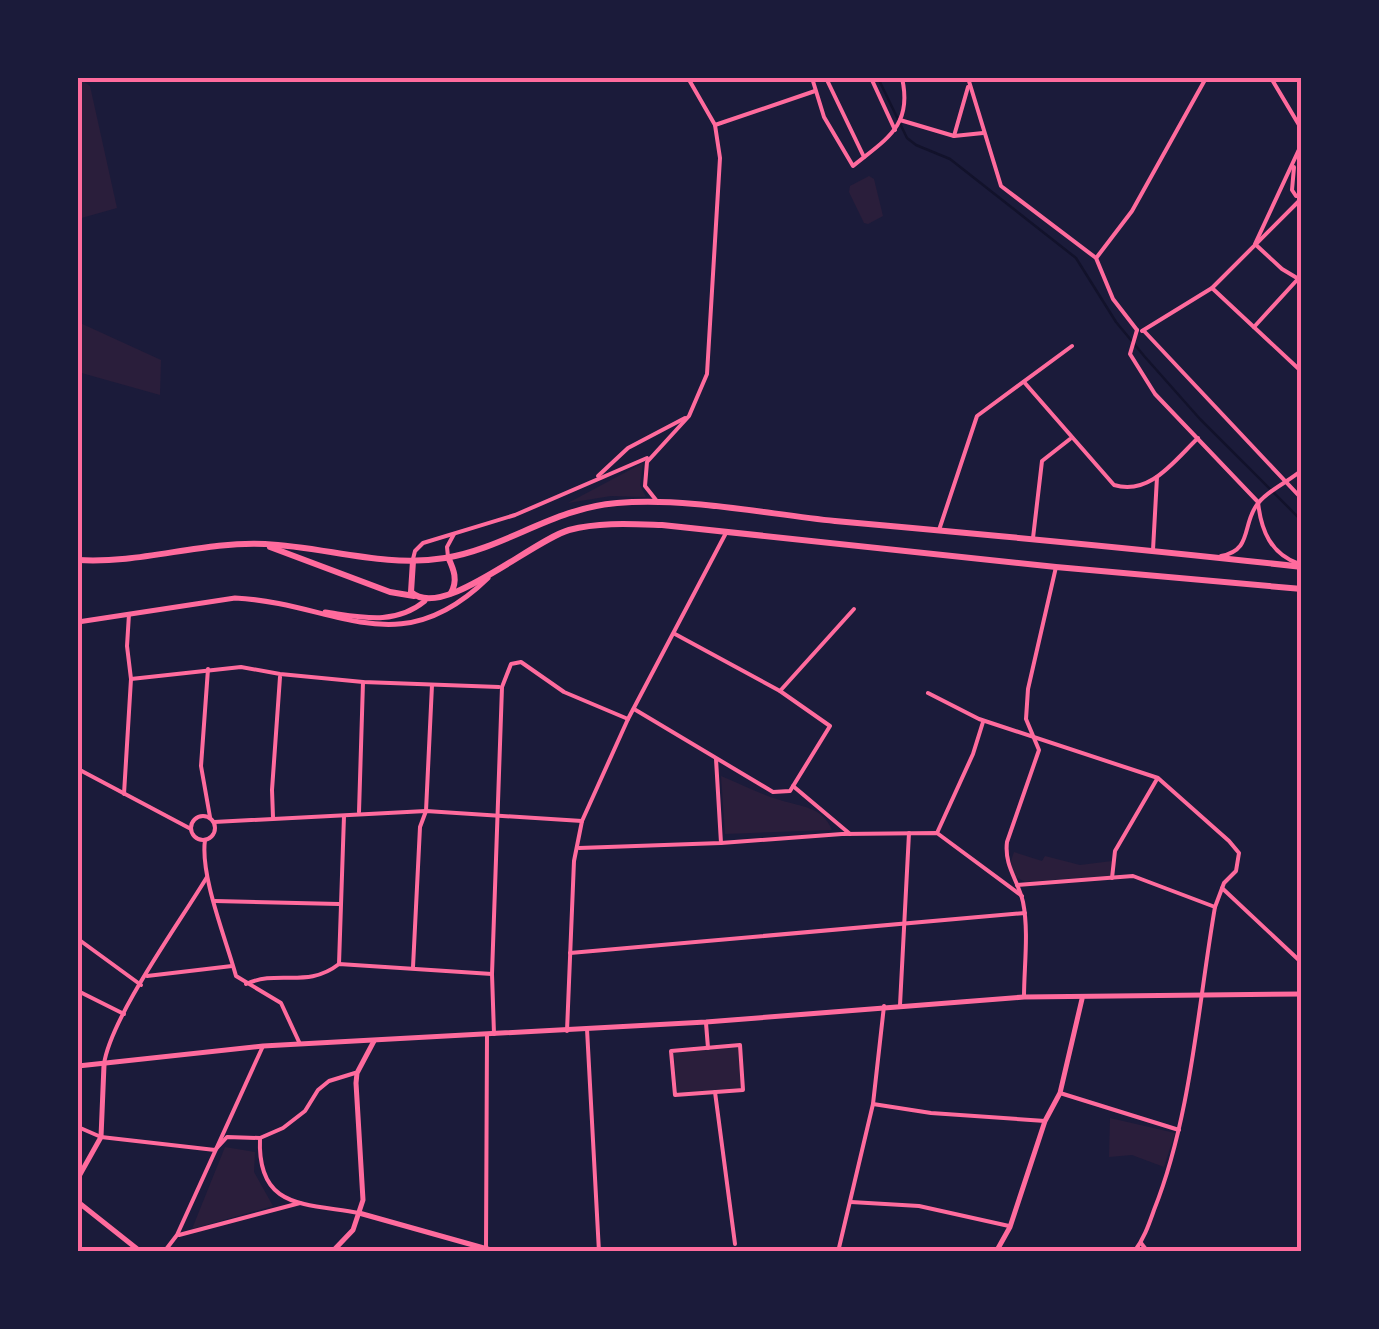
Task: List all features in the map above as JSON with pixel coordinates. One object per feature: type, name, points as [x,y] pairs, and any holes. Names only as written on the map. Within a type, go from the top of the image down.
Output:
[{"type":"highway","points":[[78,560],[265,544],[387,562],[413,561],[448,557],[490,544],[587,507],[659,503],[1302,566]]},
{"type":"highway","points":[[265,544],[390,592],[425,601],[449,596],[539,542],[568,530],[604,524],[662,525],[1302,589]]},
{"type":"highway","points":[[448,557],[455,572],[455,586],[449,596]]},
{"type":"highway","points":[[413,561],[411,592],[416,597]]},
{"type":"street","points":[[413,561],[423,542],[531,509],[651,456],[689,416],[707,374],[720,158],[715,125],[688,78]]},
{"type":"street","points":[[812,78],[824,116],[853,166],[889,140],[895,130],[904,109],[902,78]]},
{"type":"street","points":[[826,78],[864,157]]},
{"type":"street","points":[[871,78],[895,130]]},
{"type":"street","points":[[1096,258],[1132,211],[1206,78]]},
{"type":"street","points":[[1271,78],[1302,130]]},
{"type":"street","points":[[954,136],[969,80]]},
{"type":"street","points":[[969,80],[1000,186],[1096,258],[1113,299],[1302,498]]},
{"type":"street","points":[[715,125],[816,91]]},
{"type":"street","points":[[900,120],[954,136],[985,133]]},
{"type":"street","points":[[1255,244],[1302,144]]},
{"type":"street","points":[[1295,162],[1292,190],[1302,197]]},
{"type":"street","points":[[1302,197],[1212,288],[1141,331],[1130,354],[1155,394],[1258,502],[1272,548],[1302,566]]},
{"type":"street","points":[[1254,327],[1300,280],[1255,244]]},
{"type":"street","points":[[1212,288],[1302,372]]},
{"type":"street","points":[[939,530],[977,416],[1072,346]]},
{"type":"street","points":[[1024,382],[1114,485],[1128,490],[1157,477],[1198,438]]},
{"type":"street","points":[[594,480],[628,448],[689,416]]},
{"type":"street","points":[[1033,538],[1042,461],[1070,439]]},
{"type":"street","points":[[651,456],[645,486],[659,503]]},
{"type":"street","points":[[1217,557],[1233,554],[1245,543],[1258,502],[1302,470]]},
{"type":"street","points":[[1154,550],[1157,477]]},
{"type":"street","points":[[448,557],[447,547],[455,532]]},
{"type":"street","points":[[567,1030],[574,861],[582,821],[628,720],[727,532]]},
{"type":"street","points":[[1024,997],[1025,913],[1005,858],[1006,842],[1039,750],[1026,718],[1028,689],[1056,567]]},
{"type":"street","points":[[287,606],[384,626],[415,624],[464,601],[497,569]]},
{"type":"street","points":[[440,615],[449,596]]},
{"type":"street","points":[[78,622],[234,598],[383,619],[414,610],[425,601]]},
{"type":"street","points":[[780,690],[854,609]]},
{"type":"street","points":[[124,794],[131,679],[129,614]]},
{"type":"street","points":[[634,709],[773,792],[790,791],[830,726],[780,690],[674,634]]},
{"type":"street","points":[[486,1247],[502,687],[510,664],[521,662],[564,692],[628,720]]},
{"type":"street","points":[[131,679],[241,667],[364,682],[502,687]]},
{"type":"street","points":[[204,840],[212,836],[201,766],[208,670]]},
{"type":"street","points":[[273,817],[280,674]]},
{"type":"street","points":[[358,813],[362,792],[364,682]]},
{"type":"street","points":[[413,968],[432,685]]},
{"type":"street","points":[[928,693],[984,720],[1158,778],[1239,853],[1236,871],[1222,888],[1215,907],[1179,1130],[1160,1195],[1134,1252]]},
{"type":"street","points":[[937,832],[974,754],[984,720]]},
{"type":"street","points":[[716,759],[721,843]]},
{"type":"street","points":[[78,769],[191,829]]},
{"type":"street","points":[[1112,878],[1115,852],[1158,778]]},
{"type":"street","points":[[793,786],[850,834]]},
{"type":"street","points":[[204,840],[193,835],[191,829],[193,820],[201,816],[212,819],[426,811],[582,821]]},
{"type":"street","points":[[339,964],[344,816]]},
{"type":"street","points":[[577,848],[937,832],[1022,896]]},
{"type":"street","points":[[900,1005],[909,833]]},
{"type":"street","points":[[204,840],[202,856],[236,976],[281,1003],[300,1044]]},
{"type":"street","points":[[1017,886],[1133,876],[1215,907]]},
{"type":"street","points":[[78,1178],[101,1137],[106,1048],[208,877]]},
{"type":"street","points":[[1222,888],[1302,963]]},
{"type":"street","points":[[215,901],[339,904]]},
{"type":"street","points":[[570,953],[1025,913]]},
{"type":"street","points":[[78,939],[141,985]]},
{"type":"street","points":[[246,984],[261,977],[308,979],[324,975],[339,964],[492,974]]},
{"type":"street","points":[[147,976],[233,966]]},
{"type":"street","points":[[78,991],[124,1014]]},
{"type":"street","points":[[78,1066],[263,1046],[706,1022],[1024,997],[1302,994]]},
{"type":"street","points":[[996,1252],[1010,1227],[1045,1121],[1060,1093],[1082,998]]},
{"type":"street","points":[[838,1252],[873,1104],[884,1006]]},
{"type":"street","points":[[706,1022],[708,1048]]},
{"type":"street","points":[[587,1029],[600,1252]]},
{"type":"street","points":[[332,1252],[353,1230],[363,1200],[356,1073],[374,1041]]},
{"type":"street","points":[[740,1045],[744,1090],[675,1096],[671,1051],[708,1048],[740,1045]]},
{"type":"street","points":[[164,1252],[177,1234],[263,1046]]},
{"type":"street","points":[[215,1150],[227,1137],[260,1138],[283,1128],[305,1111],[329,1080],[356,1073]]},
{"type":"street","points":[[715,1092],[735,1244]]},
{"type":"street","points":[[1060,1093],[1179,1130]]},
{"type":"street","points":[[873,1104],[930,1113],[1045,1121]]},
{"type":"street","points":[[78,1127],[101,1137],[215,1150]]},
{"type":"street","points":[[260,1138],[259,1166],[268,1184],[279,1194],[300,1203],[359,1213],[498,1252]]},
{"type":"street","points":[[78,1202],[141,1252]]},
{"type":"street","points":[[851,1202],[919,1206],[1010,1227]]},
{"type":"street","points":[[177,1234],[186,1236],[300,1203]]},
{"type":"street","points":[[1141,1243],[1148,1252]]},
{"type":"shaded area","points":[[78,78],[90,86],[117,208],[78,219]]},
{"type":"shaded area","points":[[869,176],[874,179],[883,216],[868,224],[849,192],[850,186]]},
{"type":"shaded area","points":[[78,322],[161,360],[160,395],[78,372]]},
{"type":"shaded area","points":[[643,463],[640,485],[646,497],[611,496],[568,503]]},
{"type":"shaded area","points":[[721,776],[817,812],[832,830],[725,834]]},
{"type":"shaded area","points":[[1014,852],[1042,861],[1045,856],[1080,865],[1112,861],[1111,876],[1025,882],[1014,876]]},
{"type":"shaded area","points":[[739,1047],[742,1088],[677,1094],[674,1053]]},
{"type":"shaded area","points":[[1110,1118],[1175,1133],[1164,1167],[1132,1155],[1109,1157]]},
{"type":"shaded area","points":[[225,1147],[255,1152],[254,1172],[273,1206],[192,1229]]},
{"type":"waterway","points":[[878,78],[907,138],[950,159],[1076,258],[1116,322],[1145,357],[1200,419],[1302,521]]},
{"type":"waterway","points":[[1299,78],[1302,83]]}]
